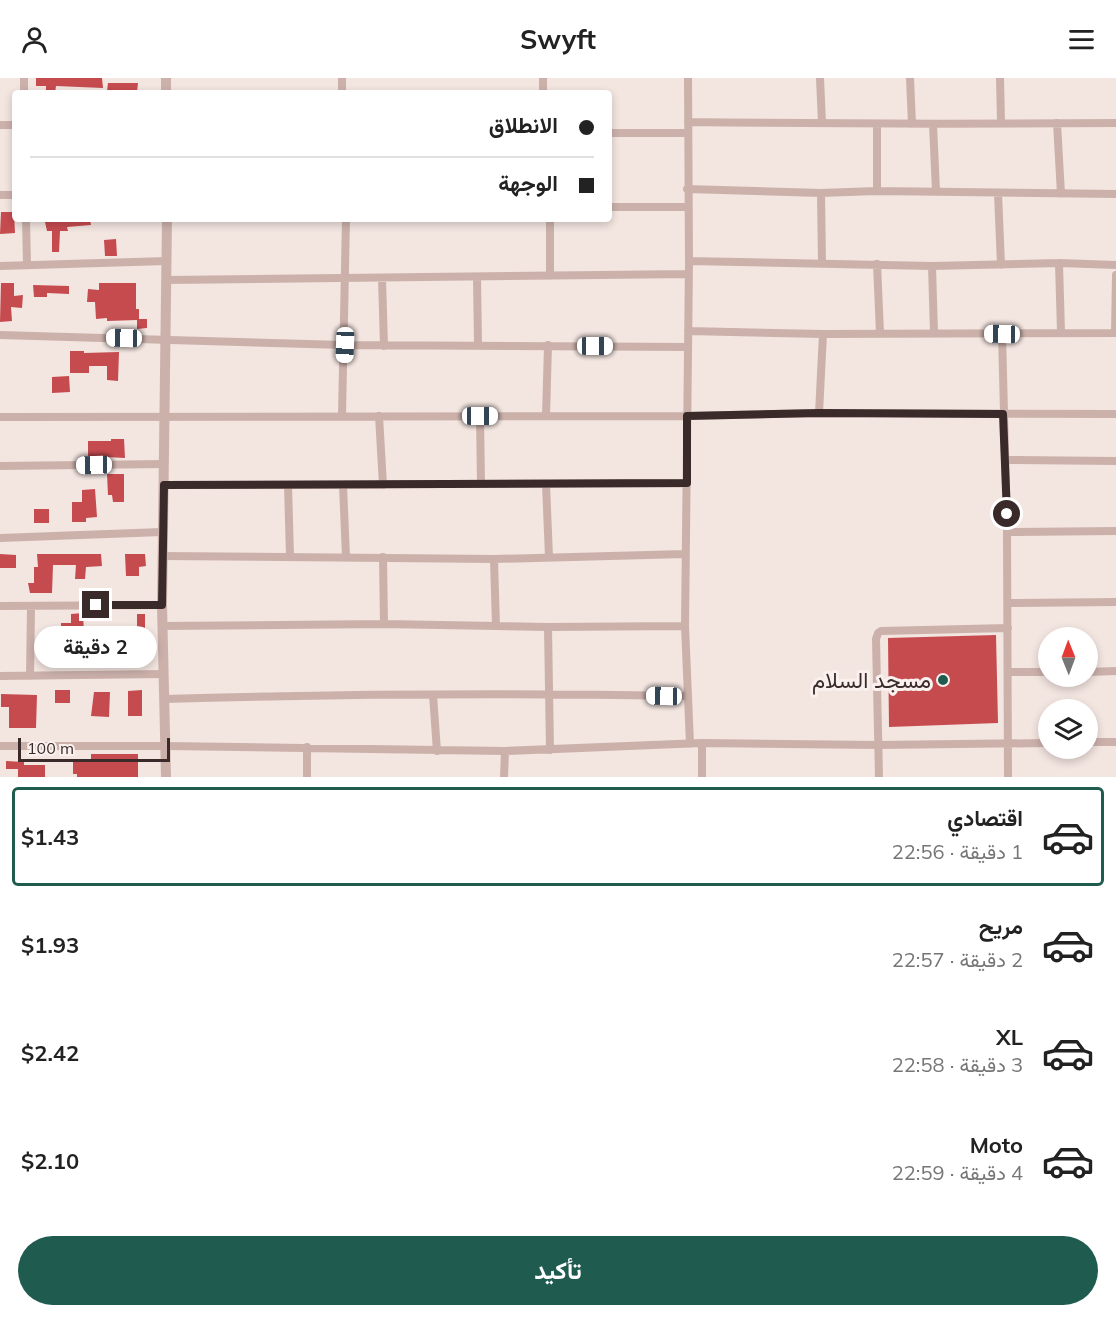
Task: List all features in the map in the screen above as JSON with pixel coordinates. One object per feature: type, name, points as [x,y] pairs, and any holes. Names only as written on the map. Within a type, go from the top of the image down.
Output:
[{"type":"street","points":[[688,78],[689,274],[685,626],[690,744]]},
{"type":"street","points":[[820,78],[822,123]]},
{"type":"street","points":[[910,78],[912,124]]},
{"type":"street","points":[[1000,78],[1001,122]]},
{"type":"street","points":[[688,122],[1116,123]]},
{"type":"street","points":[[1057,123],[1061,194]]},
{"type":"street","points":[[877,124],[877,191]]},
{"type":"street","points":[[933,124],[936,191]]},
{"type":"street","points":[[612,133],[688,133]]},
{"type":"street","points":[[687,189],[821,193],[936,191],[1116,194]]},
{"type":"street","points":[[821,193],[822,263]]},
{"type":"street","points":[[998,193],[1001,264]]},
{"type":"street","points":[[612,207],[687,207]]},
{"type":"street","points":[[26,222],[27,265]]},
{"type":"street","points":[[166,777],[162,532],[167,339],[167,222]]},
{"type":"street","points":[[342,416],[346,222]]},
{"type":"street","points":[[550,222],[550,276]]},
{"type":"street","points":[[0,266],[167,261]]},
{"type":"street","points":[[689,261],[932,266],[1116,264]]},
{"type":"street","points":[[1059,263],[1061,332]]},
{"type":"street","points":[[877,264],[880,333]]},
{"type":"street","points":[[932,266],[934,333]]},
{"type":"street","points":[[167,280],[689,274]]},
{"type":"street","points":[[688,331],[823,334],[1115,333],[1116,275]]},
{"type":"street","points":[[382,278],[384,346]]},
{"type":"street","points":[[477,278],[478,345]]},
{"type":"street","points":[[819,413],[823,334]]},
{"type":"street","points":[[1002,334],[1009,672],[1008,777]]},
{"type":"street","points":[[0,335],[384,346],[688,346]]},
{"type":"street","points":[[546,416],[548,345]]},
{"type":"street","points":[[0,417],[1116,414]]},
{"type":"street","points":[[379,416],[383,485]]},
{"type":"street","points":[[480,416],[481,484]]},
{"type":"street","points":[[1005,460],[1116,461]]},
{"type":"street","points":[[0,466],[164,464]]},
{"type":"street","points":[[164,485],[687,483]]},
{"type":"street","points":[[546,484],[549,557]]},
{"type":"street","points":[[288,485],[290,556]]},
{"type":"street","points":[[343,485],[346,557]]},
{"type":"street","points":[[1007,532],[1116,531]]},
{"type":"street","points":[[0,538],[162,532]]},
{"type":"street","points":[[162,556],[494,559],[686,554]]},
{"type":"street","points":[[382,557],[384,624]]},
{"type":"street","points":[[494,559],[496,627]]},
{"type":"street","points":[[1008,603],[1116,602]]},
{"type":"street","points":[[0,606],[162,605]]},
{"type":"street","points":[[30,676],[31,606]]},
{"type":"street","points":[[162,626],[384,624],[496,627],[685,626]]},
{"type":"street","points":[[548,627],[550,750]]},
{"type":"street","points":[[879,777],[876,636],[878,633],[881,631],[1008,628]]},
{"type":"street","points":[[1098,672],[1116,671]]},
{"type":"street","points":[[1009,672],[1038,672]]},
{"type":"street","points":[[0,676],[164,674]]},
{"type":"street","points":[[164,699],[300,695],[687,696]]},
{"type":"street","points":[[433,695],[437,751]]},
{"type":"street","points":[[1098,742],[1116,742]]},
{"type":"street","points":[[702,743],[702,777]]},
{"type":"street","points":[[0,746],[307,747],[505,751],[702,743],[878,745],[1038,743]]},
{"type":"street","points":[[307,747],[308,777]]},
{"type":"street","points":[[504,777],[505,751]]},
{"type":"building","points":[[36,78],[102,78],[103,88],[56,86],[55,90],[46,90],[46,86],[36,86]]},
{"type":"building","points":[[108,83],[138,83],[137,90],[107,90]]},
{"type":"building","points":[[1,212],[12,212],[15,233],[0,234]]},
{"type":"building","points":[[45,222],[90,222],[91,225],[67,227],[68,231],[60,231],[59,252],[52,252],[52,231],[47,231]]},
{"type":"building","points":[[116,239],[117,256],[105,256],[104,240]]},
{"type":"building","points":[[1,283],[14,283],[14,296],[23,295],[22,308],[11,307],[12,321],[0,322]]},
{"type":"building","points":[[99,283],[136,283],[136,309],[139,309],[139,319],[147,319],[147,328],[137,329],[137,320],[96,319],[95,302],[87,302],[88,289],[99,290]]},
{"type":"building","points":[[33,285],[69,286],[69,294],[47,293],[47,297],[34,297]]},
{"type":"building","points":[[70,351],[119,352],[118,381],[107,380],[107,366],[89,366],[89,373],[70,373]]},
{"type":"building","points":[[69,376],[70,392],[52,393],[52,377]]},
{"type":"building","points":[[111,439],[124,439],[125,458],[88,456],[88,441],[111,441]]},
{"type":"building","points":[[107,474],[124,474],[124,502],[113,502],[112,495],[108,495]]},
{"type":"building","points":[[95,489],[97,517],[86,518],[86,522],[72,522],[72,502],[82,502],[82,490]]},
{"type":"building","points":[[34,509],[49,509],[49,523],[34,523]]},
{"type":"building","points":[[0,554],[16,555],[16,568],[0,568]]},
{"type":"building","points":[[37,554],[101,554],[102,566],[86,567],[85,579],[75,579],[76,565],[53,565],[52,593],[30,593],[28,583],[34,583],[34,567],[38,567]]},
{"type":"building","points":[[125,554],[145,554],[146,566],[139,567],[139,576],[126,576]]},
{"type":"building","points":[[83,613],[84,634],[61,634],[61,623],[71,623],[71,614]]},
{"type":"building","points":[[137,614],[145,614],[145,647],[137,647]]},
{"type":"building","name":"مسجد السلام","points":[[996,635],[998,723],[889,727],[888,638]]},
{"type":"building","points":[[65,649],[107,649],[107,658],[65,661]]},
{"type":"building","points":[[55,690],[70,690],[70,703],[55,703]]},
{"type":"building","points":[[142,690],[142,716],[128,716],[128,691]]},
{"type":"building","points":[[94,692],[110,692],[109,717],[91,716]]},
{"type":"building","points":[[1,694],[37,695],[36,728],[9,728],[9,707],[1,707]]},
{"type":"building","points":[[91,754],[138,754],[138,777],[77,777],[77,774],[73,774],[73,762],[91,762]]},
{"type":"building","points":[[6,761],[24,762],[24,765],[45,765],[45,777],[18,777],[18,769],[6,769]]},
{"type":"place","name":"مسجد السلام","points":[[943,680]]},
{"type":"route","points":[[96,605],[162,605],[164,485],[687,483],[687,416],[819,413],[1003,414],[1007,514]]}]
